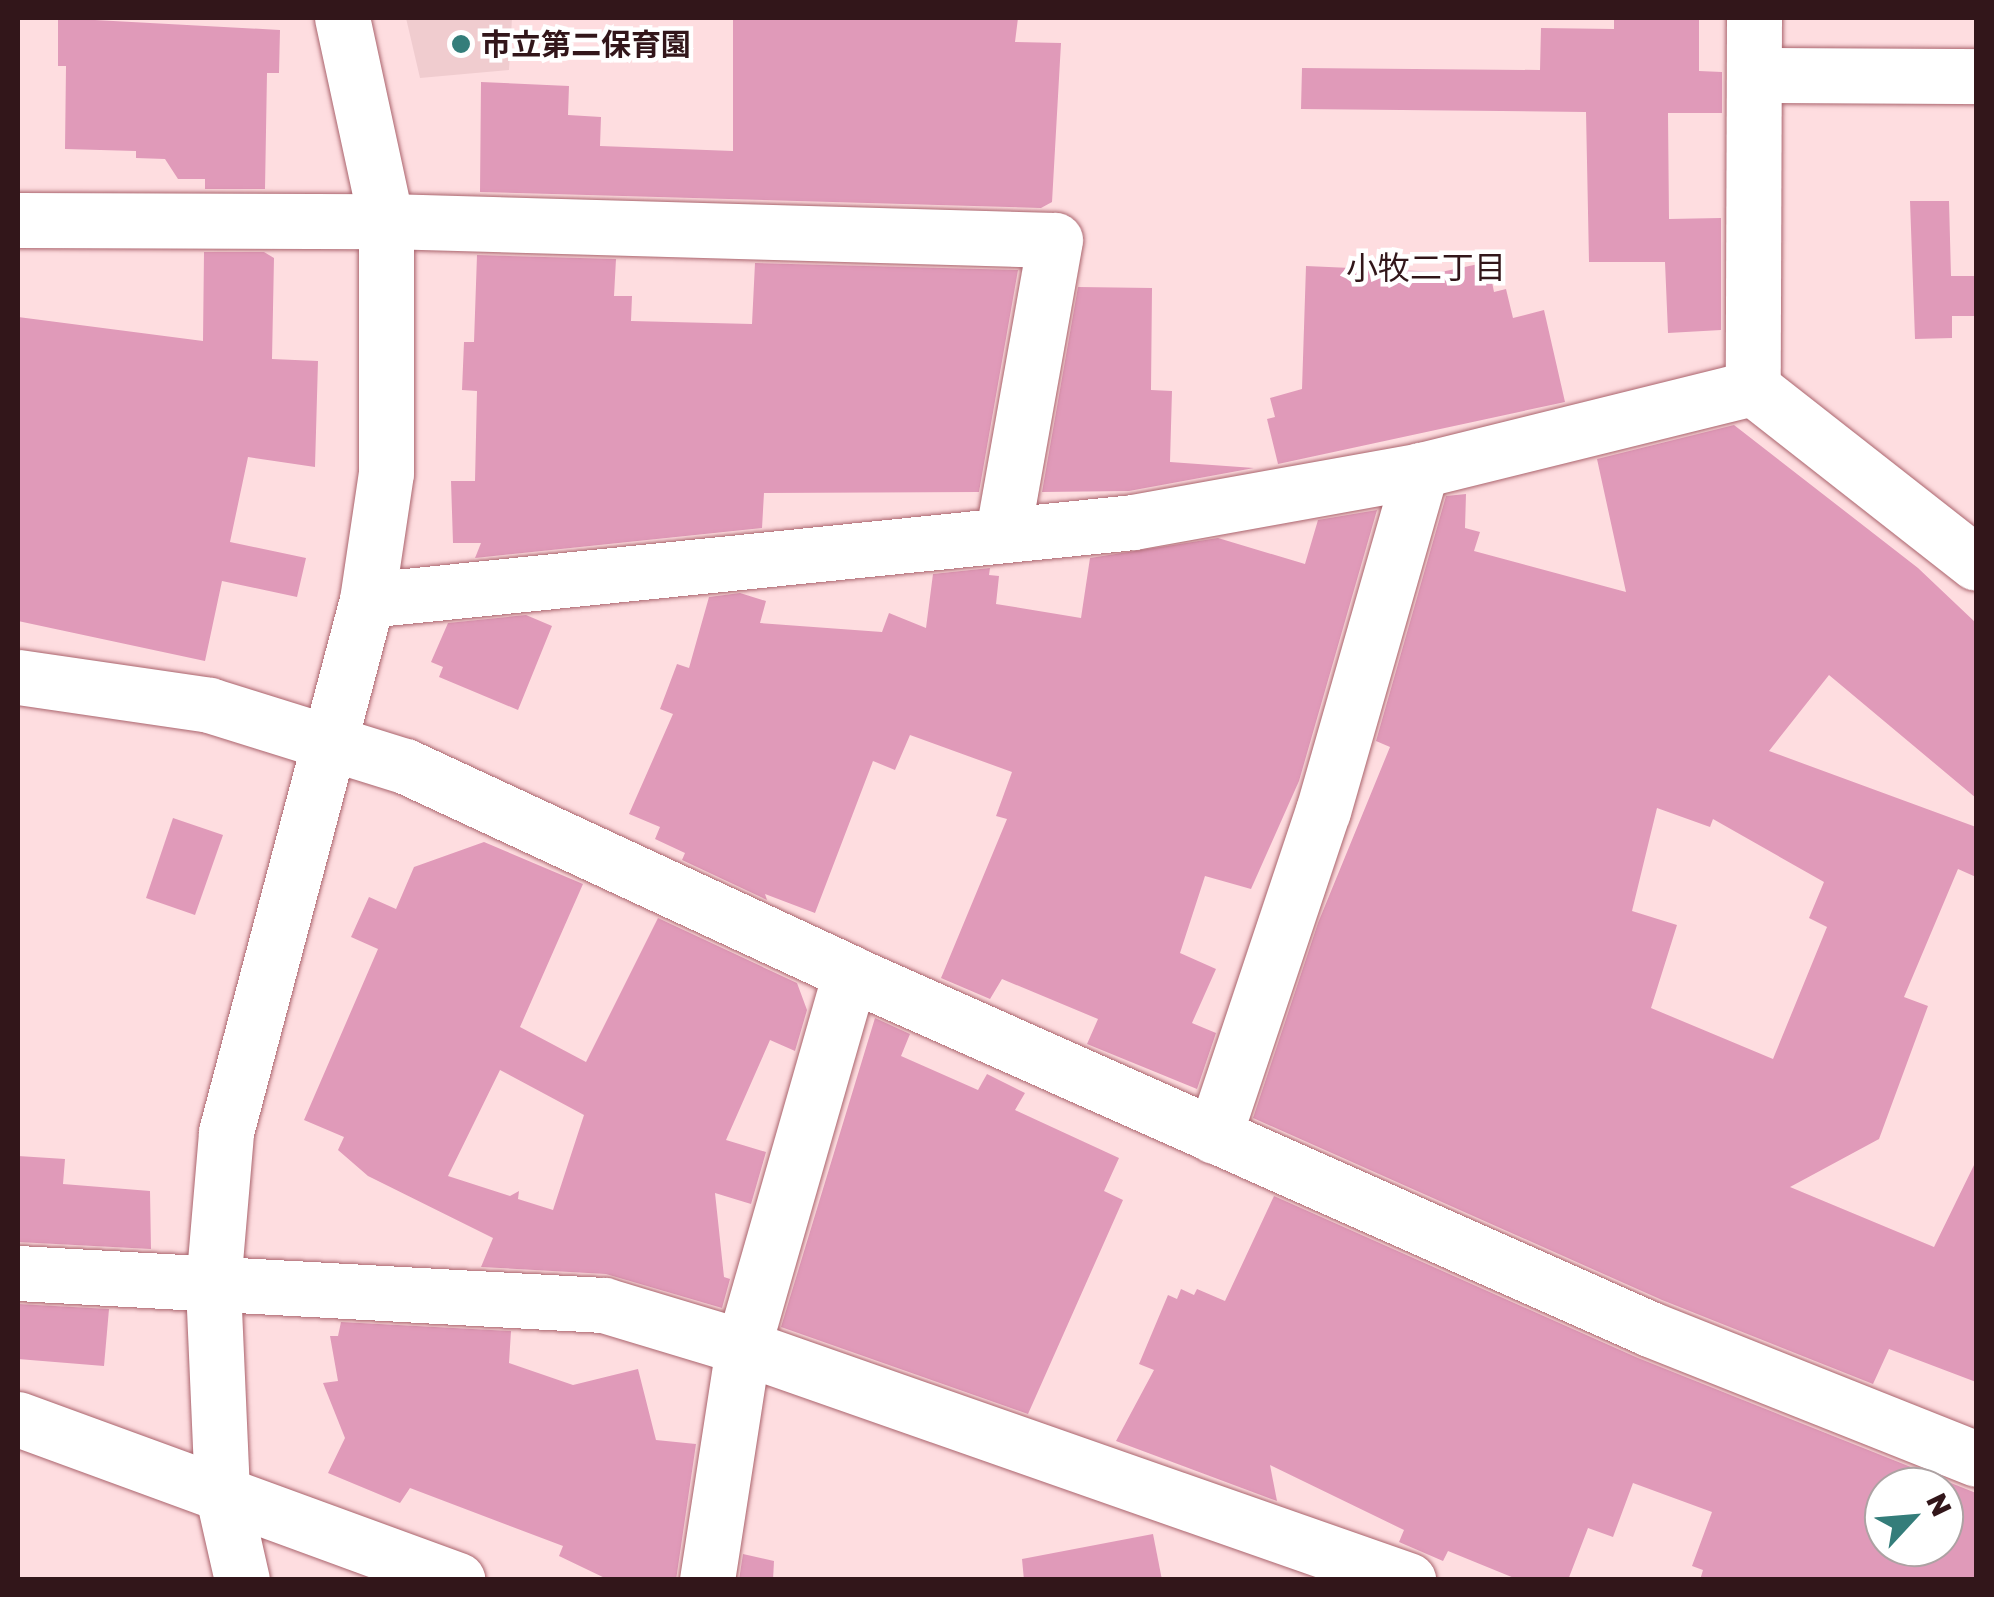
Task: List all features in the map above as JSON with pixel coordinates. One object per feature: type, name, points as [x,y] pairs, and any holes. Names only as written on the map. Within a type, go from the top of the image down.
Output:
[{"type":"street","points":[[242,1580],[222,1492],[213,1285],[226,1132],[326,738],[366,600],[386,473],[386,221],[342,18]]},
{"type":"street","points":[[1752,388],[1754,18]]},
{"type":"street","points":[[1754,76],[1976,76]]},
{"type":"street","points":[[18,220],[386,221],[1055,240],[1003,533]]},
{"type":"street","points":[[366,600],[1133,522],[1422,470],[1752,388]]},
{"type":"street","points":[[1752,388],[1976,563]]},
{"type":"street","points":[[1214,1136],[1323,811],[1422,470]]},
{"type":"street","points":[[18,677],[209,705],[326,738],[406,766],[850,973],[1650,1329],[1976,1459]]},
{"type":"street","points":[[707,1580],[743,1347],[850,973]]},
{"type":"street","points":[[18,1274],[604,1305],[743,1347],[1408,1580]]},
{"type":"street","points":[[18,1418],[458,1580]]},
{"type":"shaded area","name":"市立第二保育園","points":[[406,18],[512,18],[509,70],[420,78]]},
{"type":"building","points":[[58,18],[280,30],[279,73],[267,73],[265,189],[205,189],[205,179],[178,179],[165,159],[136,158],[136,151],[65,149],[66,66],[58,66]]},
{"type":"building","points":[[733,18],[1018,18],[1015,42],[1061,43],[1052,202],[1041,208],[480,192],[481,82],[569,86],[568,115],[601,117],[600,146],[733,151]]},
{"type":"building","points":[[1614,18],[1699,18],[1699,71],[1722,72],[1722,113],[1668,113],[1669,219],[1721,218],[1721,330],[1668,333],[1665,262],[1589,262],[1586,112],[1301,109],[1302,68],[1540,70],[1541,28],[1614,29]]},
{"type":"building","points":[[1910,201],[1949,201],[1951,276],[1976,276],[1976,316],[1952,316],[1952,338],[1915,339]]},
{"type":"building","points":[[204,252],[264,252],[274,258],[272,359],[318,361],[315,467],[248,457],[230,542],[306,558],[297,597],[222,581],[205,661],[18,621],[18,317],[203,341]]},
{"type":"building","points":[[477,255],[616,259],[614,296],[632,296],[631,321],[752,324],[755,263],[1018,270],[979,492],[764,493],[762,528],[475,558],[481,543],[453,543],[451,481],[475,481],[477,391],[462,390],[464,342],[474,342]]},
{"type":"building","points":[[1488,262],[1494,292],[1506,289],[1513,318],[1544,310],[1565,402],[1278,464],[1267,419],[1275,417],[1270,398],[1302,389],[1306,266],[1441,272]]},
{"type":"building","points":[[1078,287],[1152,288],[1151,390],[1172,391],[1170,462],[1254,468],[1129,491],[1042,492]]},
{"type":"building","points":[[1734,425],[1918,568],[1976,623],[1976,798],[1829,675],[1769,751],[1976,827],[1976,877],[1958,869],[1904,997],[1928,1006],[1879,1139],[1790,1187],[1934,1247],[1976,1161],[1976,1382],[1889,1349],[1873,1384],[1662,1300],[1253,1118],[1318,923],[1390,747],[1376,741],[1446,496],[1466,494],[1465,528],[1480,532],[1474,551],[1626,592],[1597,459]],"holes":[[[1657,808],[1710,827],[1713,819],[1824,882],[1809,918],[1827,927],[1773,1059],[1651,1008],[1677,925],[1632,911]]]},
{"type":"building","points":[[1377,510],[1299,781],[1251,889],[1205,876],[1180,953],[1216,969],[1192,1023],[1216,1033],[1197,1089],[1087,1044],[1098,1019],[1002,979],[990,999],[941,978],[1007,819],[996,816],[1012,772],[910,735],[895,770],[873,761],[815,913],[765,894],[767,900],[682,860],[685,853],[655,839],[660,827],[629,814],[673,714],[660,709],[677,664],[689,668],[709,597],[740,593],[766,601],[760,623],[882,632],[889,613],[926,628],[933,574],[990,568],[989,575],[999,576],[996,604],[1081,618],[1090,558],[1218,538],[1305,564],[1318,520]]},
{"type":"building","points":[[526,615],[552,626],[518,710],[439,677],[443,667],[431,662],[448,623]]},
{"type":"building","points":[[173,818],[223,835],[195,915],[146,898]]},
{"type":"building","points":[[484,842],[583,884],[520,1027],[586,1062],[658,918],[797,983],[807,1010],[795,1051],[770,1040],[726,1140],[766,1152],[751,1204],[715,1193],[724,1277],[730,1279],[722,1308],[606,1274],[481,1267],[493,1238],[368,1176],[338,1150],[344,1137],[304,1120],[378,949],[351,937],[369,897],[396,909],[414,867]],"holes":[[[500,1070],[584,1115],[553,1210],[518,1199],[519,1191],[510,1196],[448,1176]]]},
{"type":"building","points":[[875,1018],[910,1034],[901,1056],[978,1090],[987,1074],[1025,1093],[1015,1110],[1119,1158],[1104,1191],[1123,1200],[1028,1414],[781,1327]]},
{"type":"building","points":[[18,1156],[65,1159],[63,1184],[150,1191],[151,1249],[18,1242]]},
{"type":"building","points":[[1274,1196],[1638,1358],[1911,1467],[1864,1467],[1864,1567],[1964,1567],[1964,1488],[1976,1493],[1976,1580],[1700,1580],[1703,1570],[1692,1566],[1712,1512],[1633,1483],[1613,1537],[1588,1528],[1568,1580],[1519,1580],[1448,1551],[1443,1561],[1399,1542],[1404,1530],[1270,1465],[1277,1501],[1116,1441],[1154,1370],[1139,1364],[1168,1295],[1177,1299],[1181,1289],[1194,1295],[1197,1289],[1225,1301]]},
{"type":"building","points":[[18,1304],[109,1309],[104,1366],[18,1359]]},
{"type":"building","points":[[341,1322],[511,1331],[509,1363],[573,1385],[638,1369],[656,1440],[696,1444],[676,1580],[609,1580],[559,1556],[563,1546],[410,1488],[400,1503],[328,1473],[345,1438],[323,1383],[338,1381],[330,1336],[338,1336]]},
{"type":"building","points":[[1153,1534],[1162,1580],[1024,1580],[1022,1559]]},
{"type":"building","points":[[743,1554],[774,1561],[773,1580],[739,1580]]},
{"type":"place","name":"市立第二保育園","points":[[461,44]]},
{"type":"district","name":"小牧二丁目","points":[[1426,267]]}]
